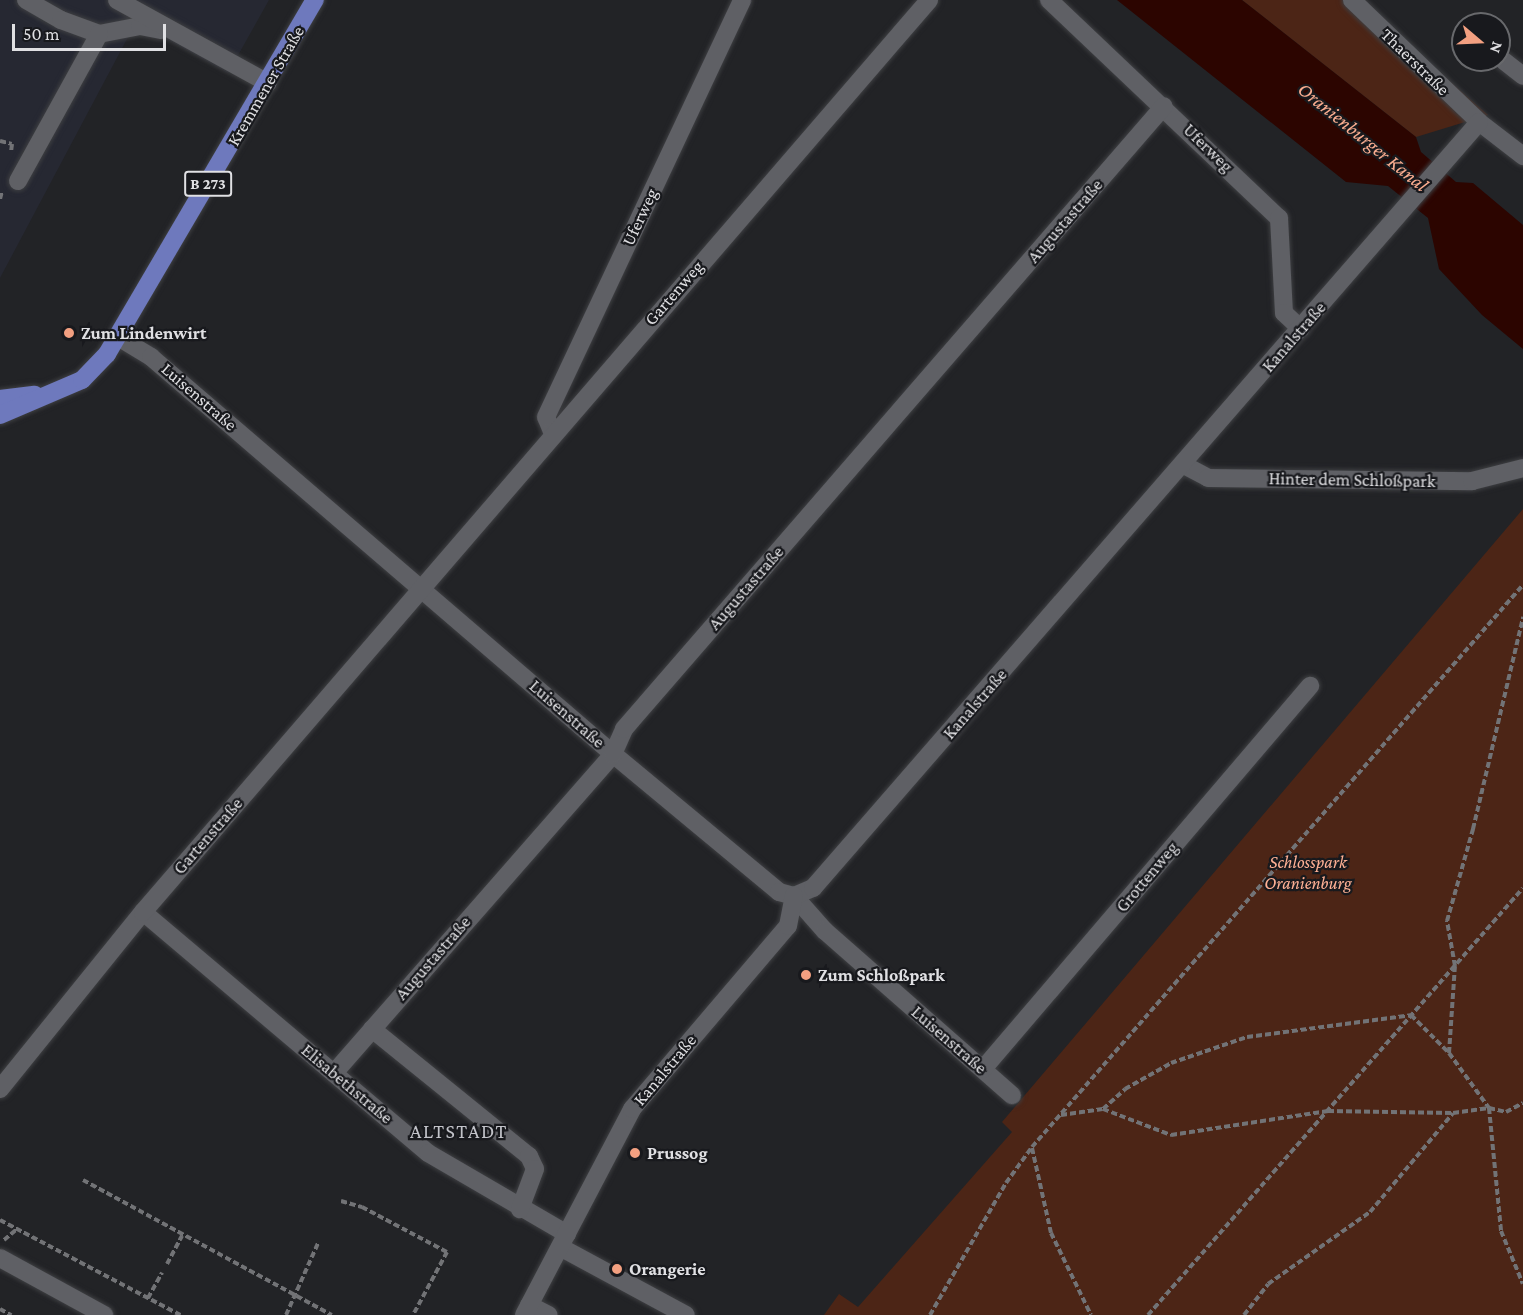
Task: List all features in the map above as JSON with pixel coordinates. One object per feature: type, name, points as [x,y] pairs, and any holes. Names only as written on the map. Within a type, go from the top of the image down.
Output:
[{"type":"main road","name":"Kremmener Straße","points":[[0,415],[88,376],[118,337],[315,0]]},
{"type":"main road","name":"Kremmener Straße","points":[[0,399],[45,394]]},
{"type":"street","points":[[26,0],[61,20],[99,34],[140,26],[175,32]]},
{"type":"street","points":[[117,0],[268,83]]},
{"type":"street","name":"Uferweg","points":[[553,434],[546,417],[742,0]]},
{"type":"street","name":"Gartenweg","points":[[421,588],[929,0]]},
{"type":"street","name":"Uferweg","points":[[1049,0],[1164,106],[1279,218],[1284,313],[1301,329]]},
{"type":"street","name":"Thaerstraße","points":[[1352,0],[1479,122],[1523,156]]},
{"type":"street","points":[[18,181],[99,34]]},
{"type":"street","points":[[1511,67],[1523,76]]},
{"type":"street","name":"Augustastraße","points":[[334,1073],[613,754],[624,729],[1164,106]]},
{"type":"street","name":"Kanalstraße","points":[[527,1310],[632,1109],[788,926],[794,896],[813,888],[1184,465],[1479,122]]},
{"type":"street","name":"Luisenstraße","points":[[118,337],[151,357],[613,754],[779,892],[794,896],[825,931],[1012,1095]]},
{"type":"street","name":"Hinter dem Schloßpark","points":[[1184,465],[1208,478],[1448,481],[1472,481],[1523,468]]},
{"type":"street","name":"Gartenstraße","points":[[0,1089],[143,912],[421,588]]},
{"type":"street","name":"Grottenweg","points":[[983,1069],[1310,686]]},
{"type":"street","name":"Elisabethstraße","points":[[143,912],[428,1153],[520,1209],[563,1241],[686,1315]]},
{"type":"street","points":[[372,1029],[529,1156],[535,1169],[520,1209]]},
{"type":"street","points":[[0,1258],[104,1315]]},
{"type":"street","points":[[527,1310],[549,1315]]},
{"type":"path","points":[[930,1315],[1006,1183],[1032,1148],[1523,585]]},
{"type":"path","points":[[1449,1053],[1455,966],[1447,921],[1473,829],[1523,617]]},
{"type":"path","points":[[1149,1315],[1523,888]]},
{"type":"path","points":[[1102,1109],[1125,1089],[1170,1063],[1247,1037],[1411,1015]]},
{"type":"path","points":[[1411,1015],[1449,1053],[1489,1108],[1501,1231],[1523,1284]]},
{"type":"path","points":[[1061,1115],[1102,1109],[1171,1135],[1328,1111],[1453,1113],[1489,1108],[1506,1112],[1523,1103]]},
{"type":"path","points":[[1244,1315],[1268,1284],[1370,1212],[1453,1113]]},
{"type":"path","points":[[1032,1148],[1051,1233],[1091,1315]]},
{"type":"path","points":[[83,1180],[182,1236],[332,1315]]},
{"type":"path","points":[[341,1201],[362,1207],[447,1252],[413,1315]]},
{"type":"path","points":[[0,1220],[180,1315]]},
{"type":"path","points":[[0,1243],[17,1229]]},
{"type":"path","points":[[167,1264],[182,1236]]},
{"type":"path","points":[[286,1315],[318,1243]]},
{"type":"path","points":[[148,1298],[162,1274]]},
{"type":"path","points":[[0,1309],[11,1315]]},
{"type":"shaded area","points":[[0,0],[269,0],[228,73],[136,22],[0,278]]},
{"type":"green space","points":[[1242,0],[1358,0],[1488,115],[1416,137]]},
{"type":"green space","name":"Schlosspark Oranienburg","points":[[1523,509],[1523,1315],[824,1315],[839,1294],[858,1307],[1012,1132],[1002,1122]]},
{"type":"water","name":"Oranienburger Kanal","points":[[1117,0],[1242,0],[1416,137],[1421,152],[1456,182],[1473,183],[1523,225],[1523,349],[1482,315],[1439,269],[1428,218],[1388,186],[1346,182]]},
{"type":"place","name":"Zum Lindenwirt","points":[[69,333]]},
{"type":"place","name":"Zum Schloßpark","points":[[806,975]]},
{"type":"place","name":"Prussog","points":[[635,1153]]},
{"type":"place","name":"Orangerie","points":[[617,1269]]},
{"type":"district","name":"ALTSTADT","points":[[459,1131]]}]
